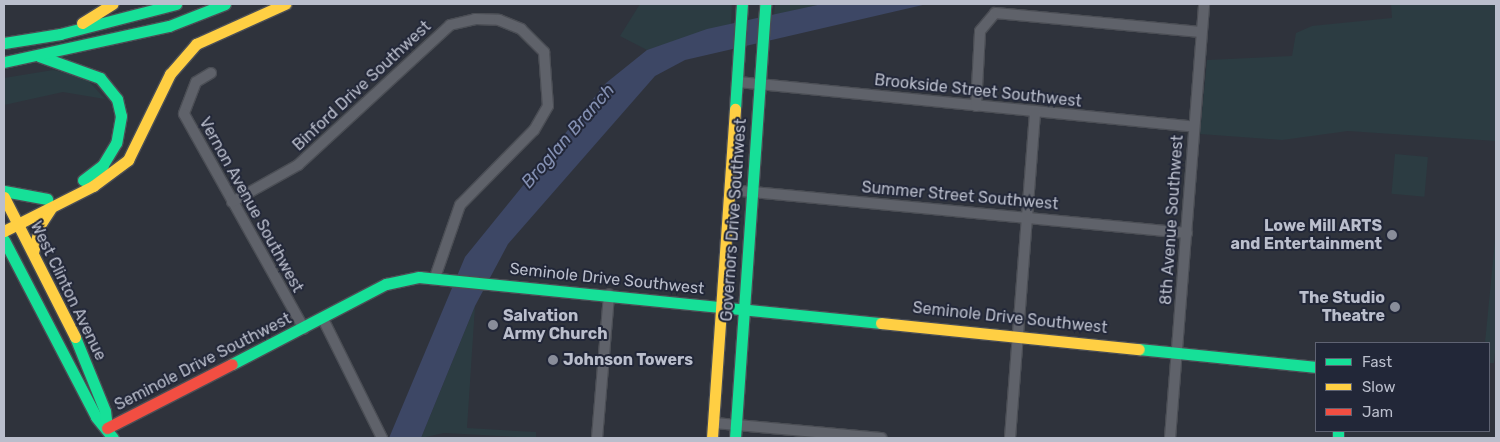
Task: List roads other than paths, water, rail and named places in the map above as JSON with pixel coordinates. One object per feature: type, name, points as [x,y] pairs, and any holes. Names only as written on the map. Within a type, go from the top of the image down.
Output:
[{"type":"main road","points":[[60,34],[113,4]]},
{"type":"main road","points":[[4,43],[60,34],[176,4]]},
{"type":"main road","points":[[169,26],[226,4]]},
{"type":"main road","points":[[4,62],[39,56],[263,4]]},
{"type":"main road","points":[[4,231],[12,221],[93,186],[128,160],[144,136],[170,74],[196,44],[285,4]]},
{"type":"main road","name":"Governors Drive Southwest","points":[[712,438],[723,308],[742,4]]},
{"type":"main road","name":"Governors Drive Southwest","points":[[734,438],[765,7]]},
{"type":"main road","points":[[33,252],[40,225],[50,203],[103,165],[116,143],[120,116],[114,90],[100,78],[39,56]]},
{"type":"main road","points":[[4,191],[50,203]]},
{"type":"main road","name":"West Clinton Avenue","points":[[4,197],[12,221],[33,252],[69,322],[105,411],[110,433]]},
{"type":"main road","name":"West Clinton Avenue","points":[[4,240],[96,417],[110,433]]},
{"type":"main road","name":"Seminole Drive Southwest","points":[[110,433],[386,284],[403,278],[435,277],[491,282],[723,308],[1315,367]]},
{"type":"street","name":"8th Avenue Southwest","points":[[1170,438],[1179,353],[1193,127],[1204,4]]},
{"type":"street","points":[[976,106],[980,31],[995,13],[1202,32]]},
{"type":"street","name":"Binford Drive Southwest","points":[[232,202],[304,160],[450,25],[475,19],[499,20],[521,29],[544,52],[548,106],[534,130],[460,205],[435,277]]},
{"type":"street","name":"Vernon Avenue Southwest","points":[[211,73],[196,82],[184,114],[304,329]]},
{"type":"street","name":"Brookside Street Southwest","points":[[738,82],[1193,127]]},
{"type":"street","points":[[1010,438],[1035,112]]},
{"type":"street","name":"Summer Street Southwest","points":[[731,190],[1027,216],[1187,233]]},
{"type":"street","points":[[597,438],[610,294]]},
{"type":"street","points":[[323,319],[382,438]]},
{"type":"street","points":[[714,422],[880,438]]},
{"type":"water","name":"Broglan Branch","points":[[822,4],[927,4],[685,60],[655,76],[508,244],[475,306],[421,438],[389,438],[465,257],[606,83],[647,50],[707,29]]},
{"type":"place","name":"Lowe Mill ARTS and Entertainment","points":[[1392,235]]},
{"type":"place","name":"The Studio Theatre","points":[[1395,307]]},
{"type":"place","name":"Salvation Army Church","points":[[493,325]]},
{"type":"place","name":"Johnson Towers","points":[[553,360]]}]
